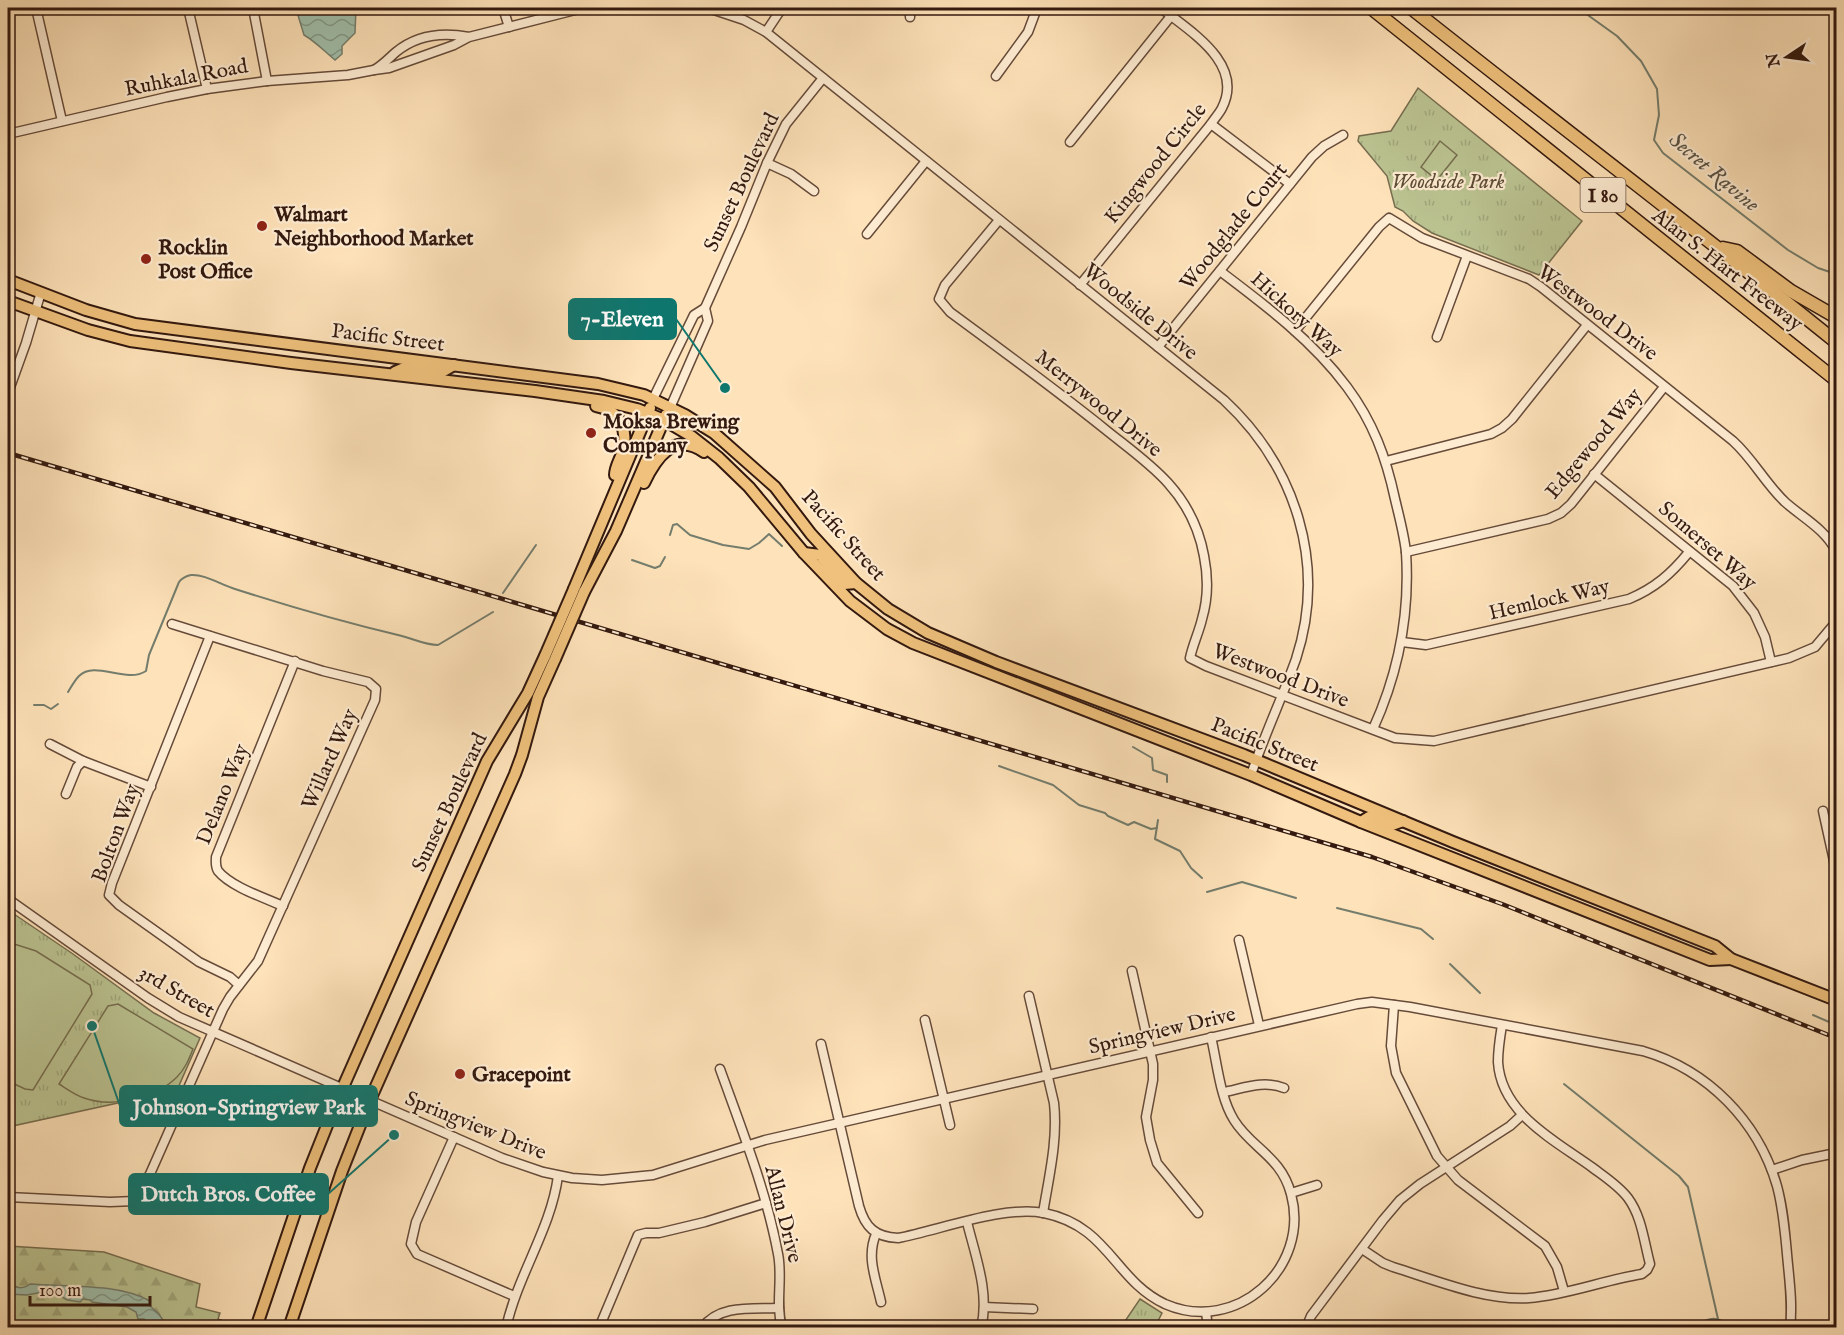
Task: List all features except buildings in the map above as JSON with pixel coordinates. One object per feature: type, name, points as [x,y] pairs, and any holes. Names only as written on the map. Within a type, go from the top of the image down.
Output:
[{"type":"highway","name":"Alan S. Hart Freeway","points":[[1371,8],[1836,380]]},
{"type":"highway","name":"Alan S. Hart Freeway","points":[[1411,8],[1836,342]]},
{"type":"highway","points":[[1718,247],[1737,251],[1791,291],[1836,317]]},
{"type":"main road","name":"Pacific Street","points":[[8,280],[86,310],[135,324],[598,384],[620,388],[653,399],[714,434],[775,487],[812,534],[856,583],[888,609],[928,633],[996,662],[1256,760],[1715,946],[1731,959],[1836,999]]},
{"type":"main road","name":"Pacific Street","points":[[8,300],[87,330],[129,341],[612,403],[664,420],[691,436],[719,459],[761,500],[804,553],[850,601],[873,620],[914,644],[1251,775],[1361,822],[1710,960],[1731,959]]},
{"type":"main road","points":[[392,374],[404,368],[442,372],[455,365]]},
{"type":"main road","points":[[550,394],[562,401],[601,407],[616,415],[624,433],[622,452],[615,471],[615,487]]},
{"type":"main road","name":"Sunset Boulevard","points":[[289,1328],[342,1171],[370,1100],[515,774],[550,657],[579,591],[615,487],[653,399]]},
{"type":"main road","name":"Sunset Boulevard","points":[[579,591],[615,531],[670,408]]},
{"type":"main road","points":[[630,495],[644,482],[651,467],[667,449],[687,444],[719,459]]},
{"type":"main road","points":[[804,553],[820,555],[844,584],[856,583]]},
{"type":"main road","points":[[900,636],[908,622]]},
{"type":"main road","name":"Sunset Boulevard","points":[[256,1328],[320,1143],[342,1088],[487,761],[550,657]]},
{"type":"main road","points":[[992,674],[996,662]]},
{"type":"main road","points":[[1361,822],[1370,817],[1392,825],[1403,821],[1404,829],[1420,838],[1425,846]]},
{"type":"main road","points":[[1523,870],[1527,881],[1543,889],[1548,896]]},
{"type":"main road","points":[[1602,916],[1607,913],[1632,922],[1642,917],[1646,927],[1661,934],[1666,943]]},
{"type":"street","points":[[36,8],[62,121]]},
{"type":"street","points":[[188,8],[207,89]]},
{"type":"street","points":[[253,8],[267,81]]},
{"type":"street","points":[[503,8],[509,27]]},
{"type":"street","name":"Ruhkala Road","points":[[8,134],[207,89],[267,81],[348,75],[397,65],[454,45],[469,37],[583,8]]},
{"type":"street","name":"Woodside Drive","points":[[708,8],[720,9],[766,32],[1224,400],[1256,433],[1278,466],[1295,505],[1305,545],[1308,595],[1302,636],[1251,775]]},
{"type":"street","points":[[766,32],[782,8]]},
{"type":"street","points":[[996,76],[1028,32],[1037,8]]},
{"type":"street","name":"Kingwood Circle","points":[[1080,285],[1211,124],[1222,108],[1226,96],[1224,70],[1219,58],[1207,45],[1161,8]]},
{"type":"street","points":[[1070,142],[1171,16]]},
{"type":"street","name":"Ruhkala Road","points":[[374,70],[403,47],[420,38],[447,34],[469,37]]},
{"type":"street","name":"Sunset Boulevard","points":[[653,399],[694,315],[705,308],[766,163],[786,124],[823,78]]},
{"type":"street","points":[[1211,124],[1290,184]]},
{"type":"street","name":"Woodglade Court","points":[[1158,347],[1290,184],[1324,146],[1343,135]]},
{"type":"street","points":[[867,234],[926,161]]},
{"type":"street","points":[[766,163],[792,174],[814,191]]},
{"type":"street","name":"Westwood Drive","points":[[1295,331],[1379,227],[1389,219],[1422,238],[1529,279],[1541,287],[1745,452],[1770,486],[1785,502],[1822,532],[1836,551]]},
{"type":"street","name":"Merrywood Drive","points":[[999,220],[945,285],[939,299],[951,312],[1070,401],[1145,462],[1167,483],[1192,516],[1200,537],[1206,577],[1206,599],[1203,618],[1190,658]]},
{"type":"street","points":[[1437,337],[1467,256]]},
{"type":"street","name":"Hickory Way","points":[[1220,271],[1295,331],[1328,364],[1364,412],[1386,461],[1406,552],[1406,595],[1402,642],[1383,706],[1373,729]]},
{"type":"street","points":[[8,393],[41,292]]},
{"type":"street","name":"Sunset Boulevard","points":[[670,408],[708,321],[705,308]]},
{"type":"street","points":[[1386,461],[1491,435],[1502,428],[1587,325]]},
{"type":"street","name":"Edgewood Way","points":[[1406,552],[1548,519],[1561,513],[1571,504],[1664,387]]},
{"type":"street","name":"Somerset Way","points":[[1594,474],[1717,573],[1745,600],[1765,637],[1771,662]]},
{"type":"street","name":"Hemlock Way","points":[[1402,642],[1426,645],[1629,599],[1647,592],[1662,582],[1689,552]]},
{"type":"street","name":"Westwood Drive","points":[[1190,658],[1395,738],[1434,741],[1796,656],[1815,647],[1836,622]]},
{"type":"street","name":"Willard Way","points":[[8,1197],[110,1203],[135,1201],[150,1174],[230,997],[258,961],[375,700],[376,689],[368,682],[323,671],[172,624]]},
{"type":"street","name":"Bolton Way","points":[[210,636],[109,896],[186,953],[230,977],[239,985]]},
{"type":"street","name":"Delano Way","points":[[283,906],[242,888],[224,876],[215,865],[216,856],[294,661]]},
{"type":"street","points":[[50,744],[83,761],[151,787]]},
{"type":"street","points":[[66,794],[77,767],[83,761]]},
{"type":"street","points":[[1823,811],[1836,870]]},
{"type":"street","name":"3rd Street","points":[[8,898],[160,1006],[213,1032],[370,1100]]},
{"type":"street","points":[[1239,940],[1259,1025]]},
{"type":"street","points":[[1132,971],[1151,1051],[1153,1080],[1146,1118],[1150,1140],[1157,1162],[1198,1213]]},
{"type":"street","points":[[1029,996],[1054,1103],[1056,1130],[1042,1212]]},
{"type":"street","name":"Springview Drive","points":[[370,1100],[523,1167],[558,1176],[602,1180],[653,1175],[747,1146],[839,1123],[1347,1005],[1372,1002],[1394,1005],[1643,1052],[1658,1056],[1685,1069],[1712,1087],[1741,1116],[1759,1142],[1772,1170],[1783,1213],[1791,1290],[1790,1328]]},
{"type":"street","points":[[1394,1005],[1391,1046],[1396,1073],[1437,1156],[1458,1180],[1545,1246],[1557,1268],[1564,1291]]},
{"type":"street","points":[[925,1020],[950,1125]]},
{"type":"street","points":[[1362,1249],[1393,1267],[1489,1295],[1528,1298],[1642,1274],[1647,1270],[1650,1264],[1640,1224],[1628,1198],[1611,1182],[1522,1115],[1509,1096],[1500,1074],[1499,1049],[1502,1025]]},
{"type":"street","points":[[821,1044],[862,1217],[876,1234],[887,1238],[898,1238],[1014,1212],[1042,1212],[1062,1218],[1088,1231],[1099,1240],[1132,1279],[1153,1297],[1178,1309],[1206,1312],[1232,1307],[1266,1287],[1283,1265],[1289,1253],[1294,1232],[1291,1192],[1275,1162],[1239,1127],[1227,1106],[1211,1037]]},
{"type":"street","name":"Allan Drive","points":[[720,1069],[766,1203],[781,1272],[779,1308],[782,1328]]},
{"type":"street","points":[[1224,1092],[1261,1084],[1275,1084],[1284,1088]]},
{"type":"street","points":[[1306,1328],[1311,1316],[1400,1200],[1510,1126],[1522,1115]]},
{"type":"street","points":[[454,1137],[416,1222],[411,1245],[417,1254],[514,1296]]},
{"type":"street","points":[[1772,1170],[1802,1160],[1836,1153]]},
{"type":"street","points":[[506,1328],[514,1296],[551,1211],[558,1176]]},
{"type":"street","points":[[1291,1192],[1317,1185]]},
{"type":"street","points":[[599,1328],[638,1235],[659,1233],[705,1222],[766,1203]]},
{"type":"street","points":[[967,1222],[981,1280],[984,1307],[981,1328]]},
{"type":"street","points":[[876,1234],[870,1250],[881,1302]]},
{"type":"street","points":[[984,1307],[1033,1309]]},
{"type":"street","points":[[702,1328],[710,1318],[721,1312],[779,1308]]},
{"type":"street","points":[[1206,1312],[1208,1328]]},
{"type":"green space","name":"Woodside Park","points":[[1418,88],[1582,221],[1539,275],[1432,233],[1395,207],[1387,176],[1358,141],[1359,136],[1391,131]]},
{"type":"green space","points":[[1440,141],[1457,155],[1437,180],[1421,167]]},
{"type":"green space","points":[[8,910],[154,1013],[200,1038],[177,1090],[8,1127]]},
{"type":"green space","points":[[8,942],[36,951],[90,985],[92,994],[33,1090],[8,1081]]},
{"type":"green space","points":[[118,1004],[193,1049],[185,1067],[177,1077],[157,1091],[120,1102],[95,1101],[81,1097],[59,1084],[108,1006]]},
{"type":"green space","points":[[8,1246],[104,1252],[200,1284],[196,1307],[220,1313],[218,1319],[226,1322],[224,1327],[8,1327]]},
{"type":"green space","points":[[1140,1299],[1162,1313],[1155,1327],[1121,1327]]},
{"type":"water","points":[[299,8],[356,8],[355,33],[342,46],[342,54],[335,60],[304,35],[297,12]]},
{"type":"water","points":[[8,1283],[19,1288],[30,1284],[123,1291],[150,1301],[150,1306],[168,1327],[151,1327],[144,1319],[138,1319],[136,1312],[127,1307],[83,1299],[80,1302],[67,1300],[48,1291],[27,1295],[8,1294]]},
{"type":"waterway","name":"Secret Ravine","points":[[1578,8],[1617,36],[1641,61],[1657,89],[1659,115],[1654,140],[1663,153],[1788,250],[1818,268],[1836,274]]},
{"type":"waterway","points":[[670,535],[673,525],[677,524],[690,535],[723,545],[749,549],[769,534],[782,546]]},
{"type":"waterway","points":[[503,593],[536,545]]},
{"type":"waterway","points":[[632,560],[655,568],[660,566],[665,557]]},
{"type":"waterway","points":[[68,692],[78,678],[93,670],[129,675],[146,671],[149,655],[179,582],[191,575],[202,576],[235,589],[316,614],[433,645],[438,645],[493,612]]},
{"type":"waterway","points":[[8,703],[13,701]]},
{"type":"waterway","points":[[34,705],[44,705],[51,709],[58,704]]},
{"type":"waterway","points":[[1133,747],[1152,758],[1153,770],[1167,775],[1167,782]]},
{"type":"waterway","points":[[999,766],[1053,785],[1079,805],[1105,813],[1128,825],[1134,822],[1151,829],[1157,828]]},
{"type":"waterway","points":[[1158,820],[1155,839],[1180,851],[1191,868],[1202,878]]},
{"type":"waterway","points":[[1207,892],[1242,882],[1296,898]]},
{"type":"waterway","points":[[1337,908],[1421,929],[1433,939]]},
{"type":"waterway","points":[[1450,964],[1480,993]]},
{"type":"waterway","points":[[1813,1015],[1836,1025]]},
{"type":"waterway","points":[[1564,1084],[1679,1176],[1688,1187],[1718,1319]]},
{"type":"waterway","points":[[1690,1328],[1711,1319],[1721,1320],[1732,1328]]},
{"type":"waterway","points":[[1402,1328],[1423,1328]]},
{"type":"railway","points":[[8,453],[1372,857],[1502,904],[1836,1038]]},
{"type":"place","name":"Walmart Neighborhood Market","points":[[262,226]]},
{"type":"place","name":"Rocklin Post Office","points":[[146,259]]},
{"type":"place","name":"7-Eleven","points":[[725,388]]},
{"type":"place","name":"Moksa Brewing Company","points":[[591,433]]},
{"type":"place","name":"Johnson-Springview Park","points":[[92,1026]]},
{"type":"place","name":"Gracepoint","points":[[460,1074]]},
{"type":"place","name":"Dutch Bros. Coffee","points":[[394,1135]]}]
